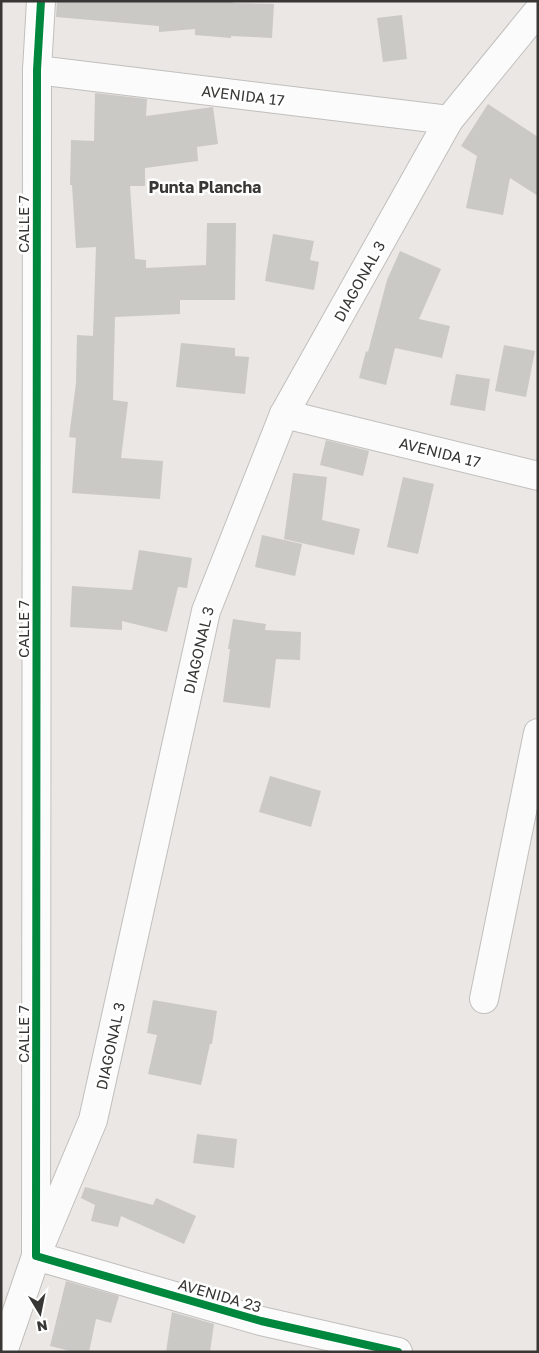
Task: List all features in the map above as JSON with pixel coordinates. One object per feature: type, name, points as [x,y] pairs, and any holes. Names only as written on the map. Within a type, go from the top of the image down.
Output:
[{"type":"street","name":"CALLE 7","points":[[36,1256],[37,70],[41,1]]},
{"type":"street","name":"DIAGONAL 3","points":[[3,1352],[36,1256],[93,1120],[206,610],[284,414],[449,120],[538,11]]},
{"type":"street","name":"AVENIDA 17","points":[[37,70],[449,120]]},
{"type":"street","name":"AVENIDA 17","points":[[284,414],[538,476]]},
{"type":"street","points":[[484,999],[538,733]]},
{"type":"street","name":"AVENIDA 23","points":[[36,1256],[261,1321],[398,1352]]},
{"type":"building","points":[[57,1],[233,1],[233,3],[274,4],[272,38],[231,36],[231,38],[195,35],[195,29],[159,32],[159,26],[56,17]]},
{"type":"building","points":[[402,15],[407,59],[383,62],[377,18]]},
{"type":"building","points":[[95,93],[147,99],[146,116],[213,107],[218,144],[197,147],[198,161],[145,168],[145,186],[130,186],[135,259],[146,260],[146,268],[206,265],[207,223],[236,223],[235,300],[180,300],[180,314],[115,317],[113,400],[128,402],[121,458],[163,461],[160,499],[72,493],[76,438],[69,437],[76,383],[77,335],[93,336],[96,247],[76,248],[72,185],[70,185],[71,140],[94,141]]},
{"type":"building","points":[[488,104],[538,137],[538,196],[510,178],[503,215],[466,208],[477,156],[461,146]]},
{"type":"building","points":[[273,234],[314,241],[310,260],[319,262],[314,290],[265,281]]},
{"type":"building","points":[[400,251],[441,269],[419,319],[450,326],[442,358],[395,348],[386,385],[359,378],[366,351],[368,352],[387,280]]},
{"type":"building","points":[[181,343],[235,348],[235,356],[249,357],[245,394],[176,387]]},
{"type":"building","points":[[504,345],[535,351],[526,397],[495,391]]},
{"type":"building","points":[[456,374],[490,379],[485,411],[450,405]]},
{"type":"building","points":[[326,440],[369,451],[363,476],[320,465]]},
{"type":"building","points":[[293,473],[327,477],[322,520],[360,529],[354,555],[284,539]]},
{"type":"building","points":[[403,477],[434,484],[418,554],[387,547]]},
{"type":"building","points":[[262,535],[302,544],[295,576],[255,567]]},
{"type":"building","points":[[139,550],[192,558],[187,588],[178,587],[167,632],[122,621],[122,630],[70,627],[72,586],[132,590]]},
{"type":"building","points":[[233,619],[266,624],[265,630],[301,632],[300,660],[276,659],[270,708],[223,702]]},
{"type":"building","points":[[270,776],[321,791],[311,827],[259,812]]},
{"type":"building","points":[[153,1000],[217,1011],[212,1044],[210,1044],[201,1085],[148,1074],[157,1035],[147,1033]]},
{"type":"building","points":[[197,1134],[237,1139],[234,1168],[193,1163]]},
{"type":"building","points":[[85,1187],[153,1205],[156,1198],[196,1216],[184,1244],[121,1216],[118,1227],[91,1221],[95,1205],[81,1198]]},
{"type":"building","points":[[66,1281],[119,1296],[111,1323],[96,1319],[89,1352],[74,1352],[50,1346]]},
{"type":"building","points":[[172,1312],[214,1324],[210,1352],[166,1352]]},
{"type":"cycle path","points":[[41,1],[37,70],[36,1256],[261,1321],[398,1352]]},
{"type":"district","name":"Punta Plancha","points":[[205,187]]}]
